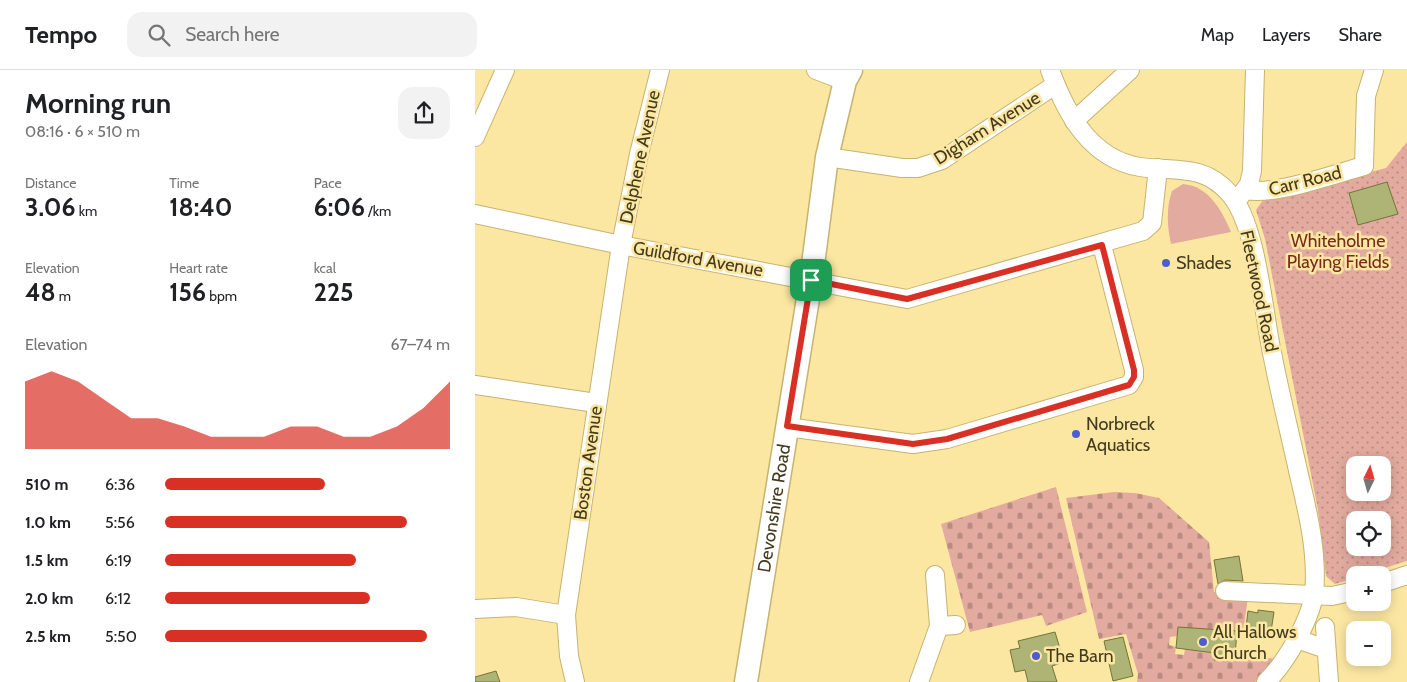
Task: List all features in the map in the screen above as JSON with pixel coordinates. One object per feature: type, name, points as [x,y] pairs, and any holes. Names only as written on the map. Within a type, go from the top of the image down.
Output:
[{"type":"main road","name":"Devonshire Road","points":[[745,682],[811,280],[827,157],[848,76]]},
{"type":"street","points":[[475,137],[505,70]]},
{"type":"street","name":"Delphene Avenue","points":[[621,245],[639,154],[660,70]]},
{"type":"street","points":[[816,70],[848,76]]},
{"type":"street","points":[[1074,121],[1130,70]]},
{"type":"street","points":[[1241,196],[1252,172],[1255,70]]},
{"type":"street","name":"Carr Road","points":[[1241,196],[1272,190],[1364,166],[1367,96],[1374,70]]},
{"type":"street","name":"Fleetwood Road","points":[[1053,78],[1074,121],[1091,143],[1114,159],[1140,167],[1199,172],[1241,196],[1313,544],[1314,596]]},
{"type":"street","name":"Digham Avenue","points":[[827,157],[902,168],[918,168],[942,160],[1053,78]]},
{"type":"street","name":"Guildford Avenue","points":[[475,214],[621,245],[907,299],[1138,234],[1149,228],[1153,223],[1158,168]]},
{"type":"street","name":"Boston Avenue","points":[[575,682],[569,656],[566,615],[621,245]]},
{"type":"street","points":[[787,426],[874,439],[922,443],[947,439],[1129,385],[1134,377],[1134,370],[1102,245]]},
{"type":"street","points":[[475,385],[596,403]]},
{"type":"street","points":[[919,682],[948,626],[935,575]]},
{"type":"street","points":[[1391,580],[1407,575]]},
{"type":"street","points":[[1225,590],[1314,596],[1339,596],[1346,594]]},
{"type":"street","points":[[1266,682],[1289,656],[1314,596]]},
{"type":"street","points":[[475,609],[516,607],[566,615]]},
{"type":"street","points":[[1325,627],[1329,682]]},
{"type":"street","points":[[1297,638],[1326,649]]},
{"type":"green space","name":"Whiteholme Playing Fields","points":[[1407,142],[1407,561],[1391,566],[1346,566],[1346,581],[1335,584],[1326,576],[1318,510],[1265,239],[1256,210],[1263,200],[1386,168]]},
{"type":"green space","points":[[1183,184],[1200,189],[1213,201],[1219,208],[1231,232],[1171,244],[1168,224],[1169,204],[1172,191]]},
{"type":"green space","points":[[1056,487],[1087,612],[1046,626],[1042,615],[970,632],[941,524]]},
{"type":"green space","points":[[1114,492],[1135,493],[1159,498],[1209,542],[1214,592],[1248,597],[1243,633],[1218,629],[1217,631],[1170,637],[1169,645],[1176,647],[1175,654],[1184,655],[1185,649],[1215,653],[1215,660],[1228,661],[1229,655],[1280,659],[1255,682],[1137,682],[1138,674],[1126,634],[1099,639],[1066,498]]},
{"type":"building","points":[[1387,182],[1398,214],[1358,225],[1349,193]]},
{"type":"building","points":[[1239,556],[1243,581],[1225,580],[1218,584],[1214,560]]},
{"type":"building","points":[[1258,610],[1274,612],[1270,638],[1245,635],[1248,611],[1258,613]]},
{"type":"building","name":"All Hallows Church","points":[[1178,627],[1237,631],[1235,656],[1229,655],[1228,661],[1214,660],[1215,653],[1176,648]]},
{"type":"building","name":"The Barn","points":[[1055,632],[1064,662],[1052,666],[1057,682],[1028,682],[1025,670],[1015,672],[1010,650],[1020,648],[1018,641]]},
{"type":"building","points":[[1123,637],[1133,676],[1113,681],[1104,641]]},
{"type":"building","points":[[496,671],[500,682],[475,682],[475,677]]},
{"type":"place","name":"Shades","points":[[1166,263]]},
{"type":"place","name":"Norbreck Aquatics","points":[[1076,434]]},
{"type":"place","name":"All Hallows Church","points":[[1203,642]]},
{"type":"place","name":"The Barn","points":[[1036,656]]},
{"type":"route","points":[[1102,245],[1134,370],[1134,377],[1129,385],[947,439],[913,444],[787,426],[811,280],[907,299],[1102,245]]}]
